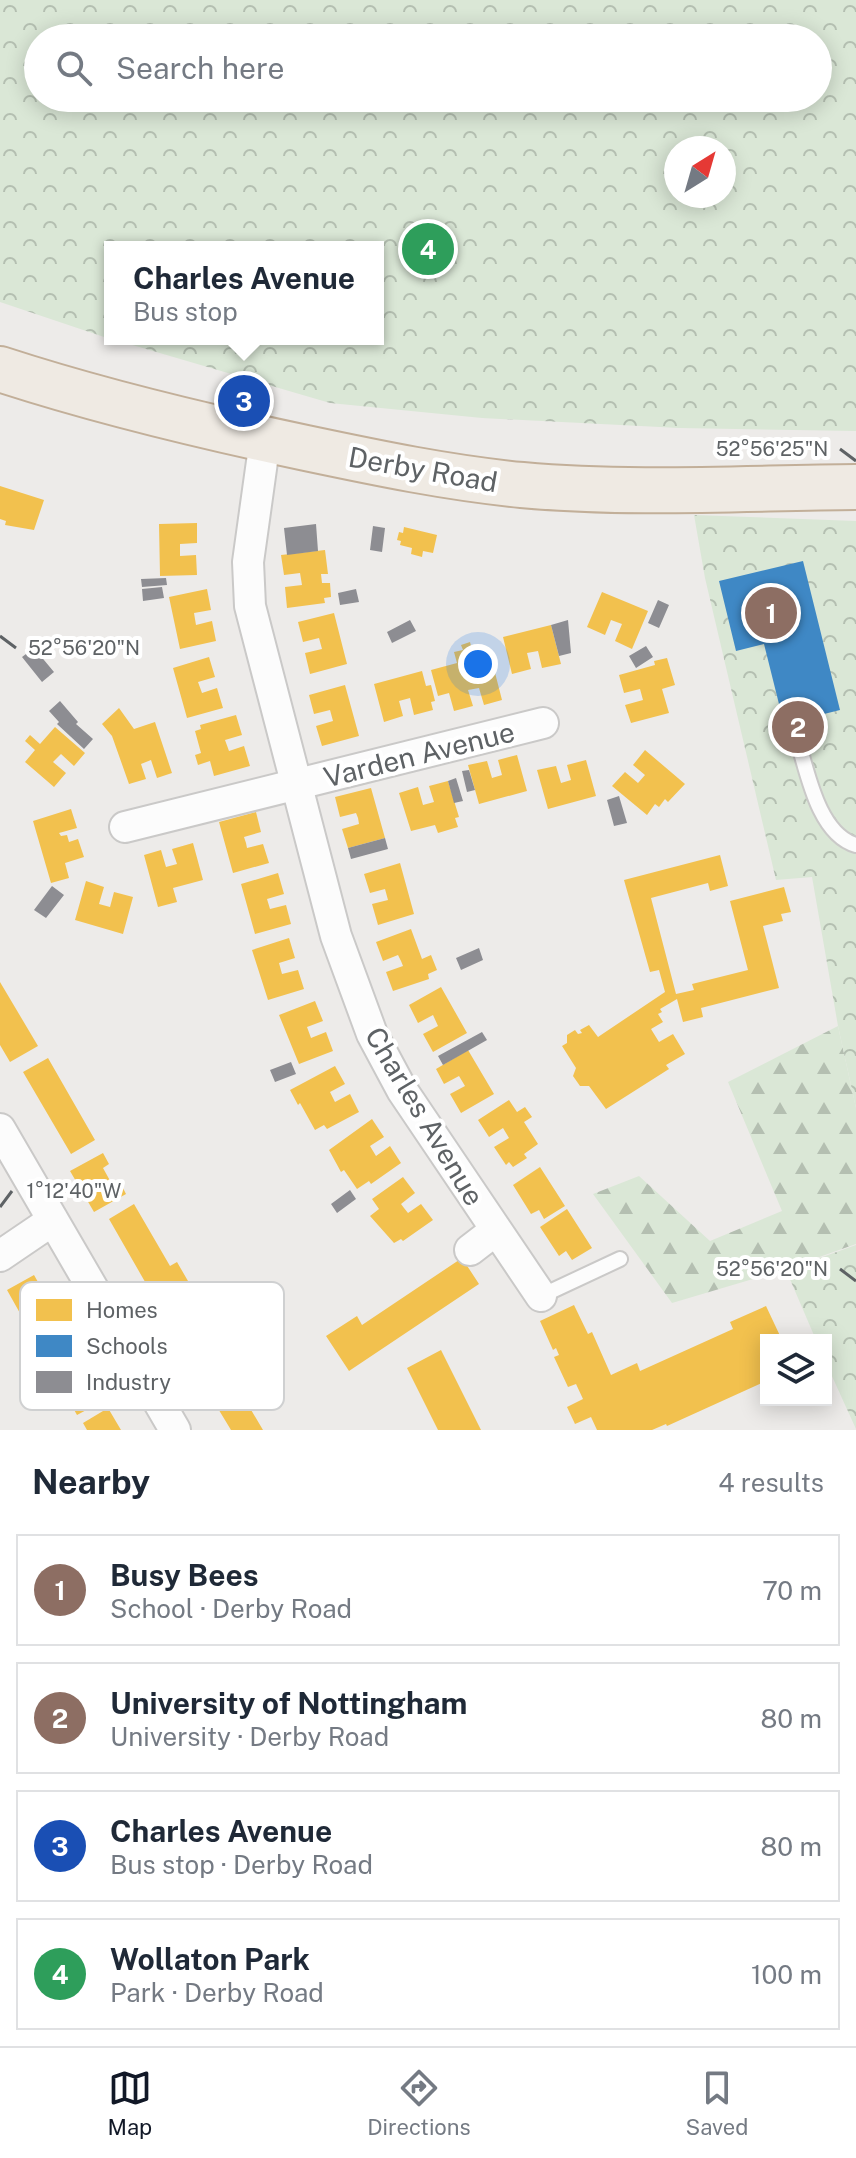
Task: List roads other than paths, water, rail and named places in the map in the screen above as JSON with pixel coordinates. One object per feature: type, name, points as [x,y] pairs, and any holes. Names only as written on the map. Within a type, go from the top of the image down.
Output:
[{"type":"highway","name":"Derby Road","points":[[0,369],[159,416],[265,440],[390,466],[523,485],[674,490],[856,487]]},
{"type":"street","name":"Charles Avenue","points":[[265,440],[251,528],[247,581],[250,606],[336,936],[372,1034],[402,1090],[541,1296]]},
{"type":"street","name":"Varden Avenue","points":[[125,827],[543,723]]},
{"type":"street","points":[[0,1129],[89,1282]]},
{"type":"street","points":[[0,1256],[53,1220]]},
{"type":"street","name":"Charles Avenue","points":[[470,1250],[496,1230]]},
{"type":"street","points":[[163,1410],[175,1430]]},
{"type":"lane","points":[[797,738],[815,799],[827,822],[849,843],[856,845]]},
{"type":"lane","points":[[541,1296],[620,1259]]},
{"type":"place","name":"Wollaton Park","points":[[428,249]]},
{"type":"place","name":"Charles Avenue","points":[[244,401]]},
{"type":"place","name":"Busy Bees","points":[[771,613]]},
{"type":"place","name":"University of Nottingham","points":[[798,727]]}]
